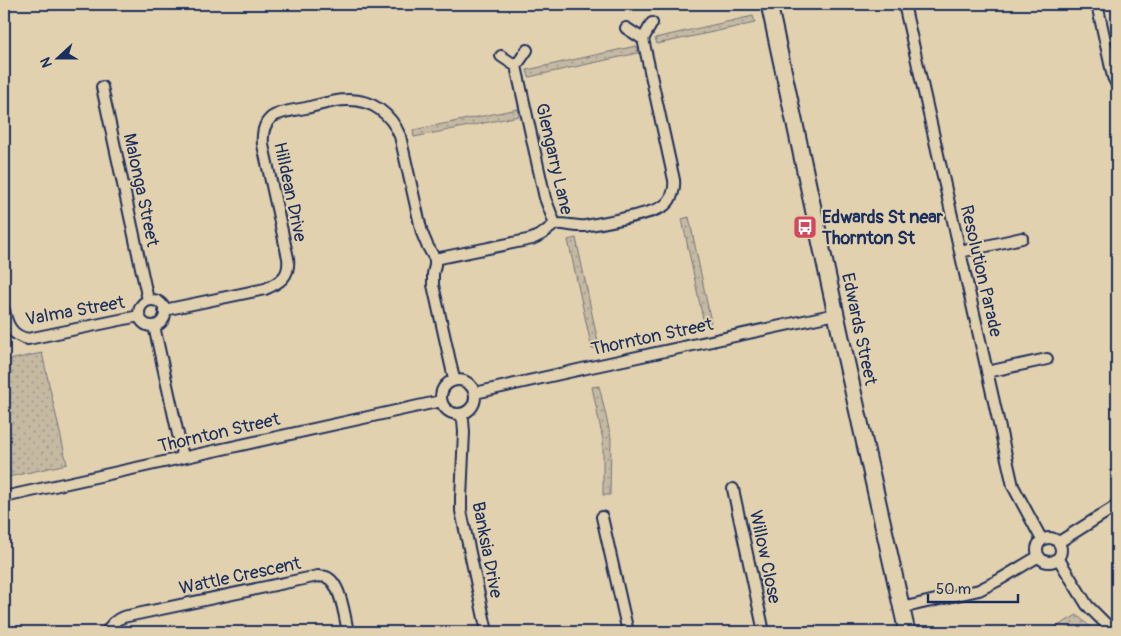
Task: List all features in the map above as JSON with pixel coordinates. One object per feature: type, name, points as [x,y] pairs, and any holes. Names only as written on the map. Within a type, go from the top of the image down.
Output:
[{"type":"main road","name":"Edwards Street","points":[[769,4],[907,632]]},
{"type":"street","name":"Resolution Parade","points":[[904,4],[1013,486],[1042,540]]},
{"type":"street","points":[[1097,4],[1113,77],[1117,85]]},
{"type":"street","points":[[555,224],[586,226],[653,211],[665,206],[671,198],[675,186],[674,180],[643,39],[652,23]]},
{"type":"street","points":[[626,28],[643,39]]},
{"type":"street","points":[[500,56],[516,66],[527,50]]},
{"type":"street","name":"Glengarry Lane","points":[[435,259],[532,239],[555,224],[545,198],[516,66]]},
{"type":"street","name":"Malonga Street","points":[[102,87],[148,300]]},
{"type":"street","name":"Hilldean Drive","points":[[164,310],[265,289],[282,280],[289,266],[263,145],[262,136],[264,128],[273,117],[330,102],[345,100],[364,102],[381,110],[394,124],[400,136],[422,233],[435,259]]},
{"type":"street","points":[[960,252],[1022,238]]},
{"type":"street","points":[[435,259],[433,285],[454,379]]},
{"type":"street","points":[[148,300],[159,302],[164,310],[164,318],[154,326],[146,325],[139,316],[140,308],[148,300]]},
{"type":"street","name":"Valma Street","points":[[4,310],[12,331],[17,336],[28,340],[139,316]]},
{"type":"street","name":"Thornton Street","points":[[475,393],[836,314]]},
{"type":"street","points":[[154,326],[183,457]]},
{"type":"street","points":[[987,372],[1047,359]]},
{"type":"street","points":[[454,379],[465,380],[475,393],[472,407],[460,414],[450,412],[443,405],[440,395],[445,385],[454,379]]},
{"type":"street","name":"Thornton Street","points":[[4,497],[441,400]]},
{"type":"street","name":"Banksia Drive","points":[[460,414],[463,420],[464,432],[461,511],[487,632]]},
{"type":"street","name":"Willow Close","points":[[733,489],[764,632]]},
{"type":"street","points":[[1059,542],[1117,503]]},
{"type":"street","points":[[602,517],[628,632]]},
{"type":"street","points":[[1050,537],[1055,538],[1059,542],[1062,550],[1061,555],[1055,561],[1049,562],[1039,556],[1037,546],[1042,540],[1050,537]]},
{"type":"street","points":[[901,608],[979,590],[1039,556]]},
{"type":"street","points":[[1058,558],[1087,605],[1107,626],[1116,632]]},
{"type":"street","name":"Wattle Crescent","points":[[107,632],[116,620],[124,617],[318,576],[327,577],[334,583],[340,596],[348,632]]},
{"type":"shaded area","points":[[753,16],[755,23],[657,44],[655,38]]},
{"type":"shaded area","points":[[636,46],[638,53],[529,77],[527,70]]},
{"type":"shaded area","points":[[518,109],[519,116],[414,137],[413,130]]},
{"type":"shaded area","points":[[689,217],[711,322],[704,324],[682,219]]},
{"type":"shaded area","points":[[576,238],[599,347],[592,349],[568,240]]},
{"type":"shaded area","points":[[42,353],[67,464],[4,478],[4,361]]},
{"type":"shaded area","points":[[599,386],[611,438],[610,495],[603,495],[603,440],[592,387]]},
{"type":"shaded area","points":[[1077,615],[1096,632],[1047,632]]},
{"type":"place","name":"Edwards St near Thornton St","points":[[805,227]]}]
